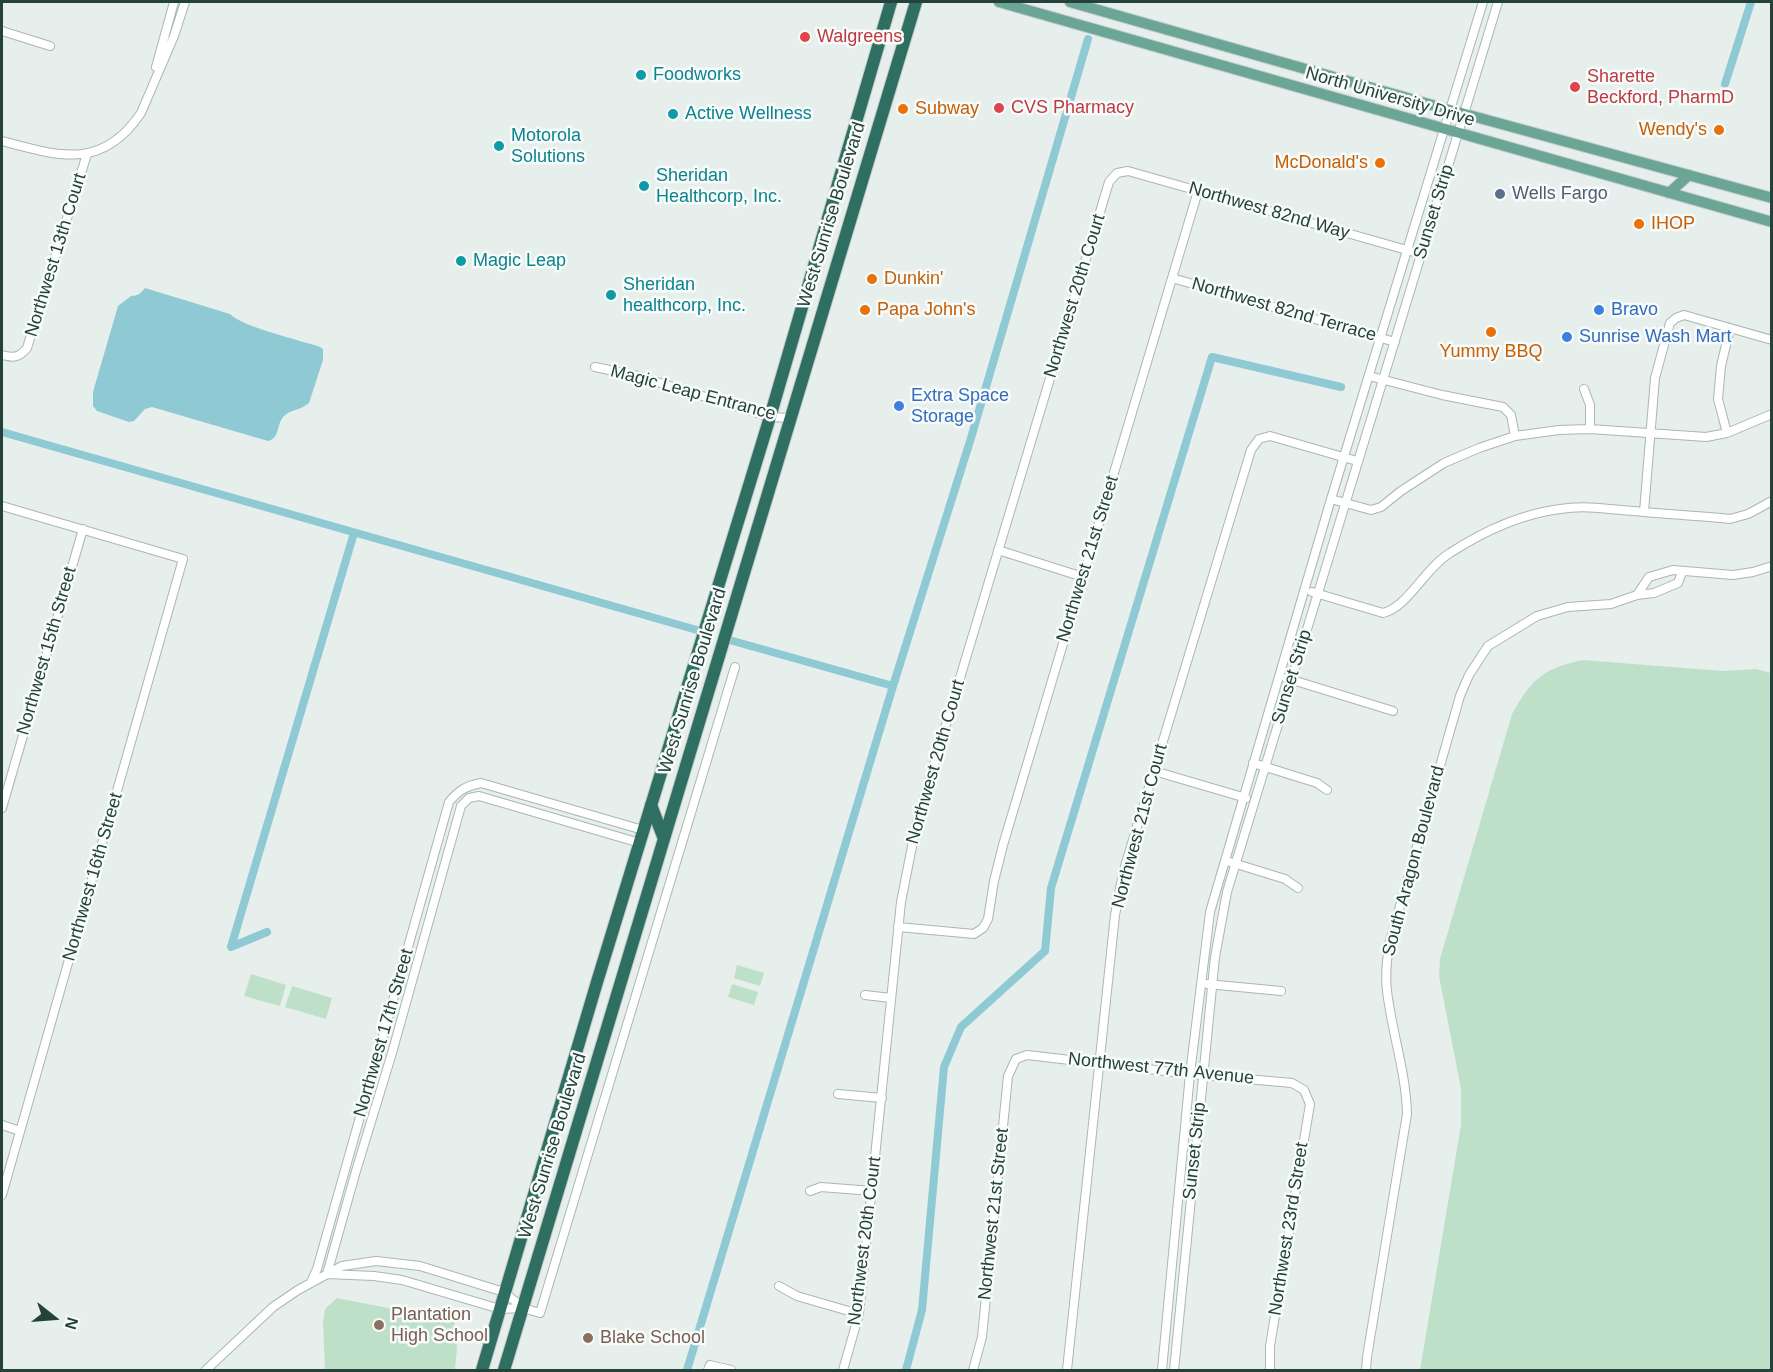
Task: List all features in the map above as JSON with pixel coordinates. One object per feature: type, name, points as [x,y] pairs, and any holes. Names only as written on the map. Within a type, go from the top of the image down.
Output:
[{"type":"highway","name":"West Sunrise Boulevard","points":[[482,1371],[643,830],[770,417],[891,2]]},
{"type":"highway","name":"West Sunrise Boulevard","points":[[504,1371],[915,2]]},
{"type":"highway","points":[[651,805],[664,839]]},
{"type":"main road","name":"North University Drive","points":[[999,2],[1772,222]]},
{"type":"main road","name":"North University Drive","points":[[1070,2],[1772,198]]},
{"type":"main road","points":[[1669,193],[1689,175]]},
{"type":"street","points":[[151,88],[174,2]]},
{"type":"street","points":[[2,141],[64,156],[87,154],[100,150],[125,133],[141,113],[174,36],[185,2]]},
{"type":"street","name":"Sunset Strip","points":[[1162,1371],[1190,1074],[1210,912],[1331,499],[1483,2]]},
{"type":"street","name":"Sunset Strip","points":[[1174,1371],[1212,985],[1220,926],[1254,800],[1498,2]]},
{"type":"street","points":[[2,32],[50,46]]},
{"type":"street","name":"Northwest 13th Court","points":[[2,355],[10,357],[22,354],[30,340],[87,154]]},
{"type":"street","name":"Northwest 82nd Way","points":[[1117,173],[1128,171],[1421,254]]},
{"type":"street","name":"Northwest 20th Court","points":[[843,1371],[859,1314],[898,927],[917,820],[1109,182],[1117,173]]},
{"type":"street","name":"Northwest 21st Street","points":[[898,927],[974,934],[983,928],[987,920],[1003,845],[1198,191]]},
{"type":"street","name":"Northwest 82nd Terrace","points":[[1172,278],[1395,342]]},
{"type":"street","points":[[1644,512],[1655,378],[1670,323],[1684,315],[1772,340]]},
{"type":"street","points":[[1727,433],[1718,399],[1721,366],[1730,328]]},
{"type":"street","name":"Magic Leap Entrance","points":[[595,367],[638,376],[770,417],[791,418]]},
{"type":"street","points":[[1369,376],[1442,395],[1503,407],[1511,415],[1515,436]]},
{"type":"street","points":[[1584,389],[1590,405],[1590,429]]},
{"type":"street","points":[[1331,499],[1371,510],[1381,507],[1444,463],[1515,436],[1559,430],[1590,429],[1706,437],[1727,433],[1772,414]]},
{"type":"street","name":"Northwest 21st Court","points":[[1067,1371],[1115,915],[1123,873],[1251,450],[1259,439],[1270,436],[1344,457]]},
{"type":"street","points":[[1344,457],[1357,461]]},
{"type":"street","points":[[1306,590],[1383,613],[1393,610],[1403,602],[1426,573],[1445,555],[1475,537],[1517,518],[1561,508],[1595,508],[1730,519],[1748,514],[1772,501]]},
{"type":"street","points":[[2,506],[83,529]]},
{"type":"street","name":"Northwest 16th Street","points":[[2,1195],[183,559],[83,529]]},
{"type":"street","name":"Northwest 15th Street","points":[[2,808],[83,529]]},
{"type":"street","points":[[998,550],[1083,577]]},
{"type":"street","points":[[1637,595],[1653,576],[1673,570],[1733,575],[1772,566]]},
{"type":"street","points":[[1653,576],[1662,591],[1678,583],[1682,572]]},
{"type":"street","name":"South Aragon Boulevard","points":[[1366,1371],[1366,1357],[1407,1114],[1407,1089],[1387,991],[1386,966],[1460,696],[1469,675],[1488,646],[1536,616],[1568,607],[1611,604],[1637,595],[1662,591]]},
{"type":"street","points":[[327,1274],[402,1280],[500,1309],[523,1308],[540,1313],[735,667]]},
{"type":"street","points":[[1280,676],[1393,711]]},
{"type":"street","points":[[1253,763],[1317,783],[1327,790]]},
{"type":"street","points":[[1154,771],[1254,800]]},
{"type":"street","name":"Northwest 17th Street","points":[[311,1282],[317,1269],[449,802],[463,788],[481,783],[643,830]]},
{"type":"street","name":"Northwest 17th Street","points":[[327,1274],[410,989],[460,806],[469,798],[479,796],[640,843]]},
{"type":"street","points":[[664,839],[680,850]]},
{"type":"street","points":[[1224,860],[1285,879],[1298,888]]},
{"type":"street","points":[[1201,984],[1281,991]]},
{"type":"street","points":[[865,995],[891,999]]},
{"type":"street","name":"Northwest 77th Avenue","points":[[1016,1059],[1027,1055],[1292,1083],[1304,1090]]},
{"type":"street","name":"Northwest 21st Street","points":[[973,1371],[982,1337],[1008,1076],[1016,1059]]},
{"type":"street","name":"Northwest 23rd Street","points":[[1270,1371],[1270,1346],[1310,1104],[1304,1090]]},
{"type":"street","points":[[838,1094],[882,1098]]},
{"type":"street","points":[[2,1125],[20,1131]]},
{"type":"street","points":[[810,1191],[821,1186],[872,1191]]},
{"type":"street","points":[[206,1371],[273,1307],[311,1282],[342,1266],[376,1261],[405,1263],[504,1292],[523,1308]]},
{"type":"street","points":[[779,1286],[797,1296],[859,1314]]},
{"type":"street","points":[[708,1371],[710,1365],[731,1371]]},
{"type":"green space","points":[[1583,660],[1723,671],[1756,669],[1771,673],[1771,1370],[1420,1370],[1461,1125],[1461,1089],[1439,976],[1440,959],[1512,714],[1526,692],[1540,677],[1558,667]]},
{"type":"green space","points":[[737,965],[764,973],[760,986],[734,978]]},
{"type":"green space","points":[[251,974],[286,985],[280,1006],[244,996]]},
{"type":"green space","points":[[732,984],[758,992],[754,1005],[728,997]]},
{"type":"green space","points":[[292,986],[332,998],[326,1019],[285,1007]]},
{"type":"green space","points":[[337,1298],[454,1321],[457,1349],[455,1370],[325,1370],[323,1322],[325,1309]]},
{"type":"water","points":[[145,288],[230,314],[246,324],[323,349],[323,360],[309,403],[283,417],[276,434],[268,441],[152,407],[145,409],[134,421],[129,422],[97,411],[93,406],[93,392],[118,306]]},
{"type":"waterway","points":[[1725,84],[1751,2]]},
{"type":"waterway","points":[[687,1370],[893,686],[971,438],[1088,39]]},
{"type":"waterway","points":[[906,1370],[922,1310],[944,1067],[961,1027],[1045,951],[1051,888],[1212,357],[1341,387]]},
{"type":"waterway","points":[[2,432],[697,630]]},
{"type":"waterway","points":[[267,932],[231,947],[354,533]]},
{"type":"waterway","points":[[733,641],[893,686]]},
{"type":"place","name":"Walgreens","points":[[805,37]]},
{"type":"place","name":"Foodworks","points":[[641,75]]},
{"type":"place","name":"Sharette Beckford, PharmD","points":[[1575,87]]},
{"type":"place","name":"CVS Pharmacy","points":[[999,108]]},
{"type":"place","name":"Subway","points":[[903,109]]},
{"type":"place","name":"Active Wellness","points":[[673,114]]},
{"type":"place","name":"Wendy's","points":[[1719,130]]},
{"type":"place","name":"Motorola Solutions","points":[[499,146]]},
{"type":"place","name":"McDonald's","points":[[1380,163]]},
{"type":"place","name":"Sheridan Healthcorp, Inc.","points":[[644,186]]},
{"type":"place","name":"Wells Fargo","points":[[1500,194]]},
{"type":"place","name":"IHOP","points":[[1639,224]]},
{"type":"place","name":"Magic Leap","points":[[461,261]]},
{"type":"place","name":"Dunkin'","points":[[872,279]]},
{"type":"place","name":"Sheridan healthcorp, Inc.","points":[[611,295]]},
{"type":"place","name":"Papa John's","points":[[865,310]]},
{"type":"place","name":"Bravo","points":[[1599,310]]},
{"type":"place","name":"Yummy BBQ","points":[[1491,332]]},
{"type":"place","name":"Sunrise Wash Mart","points":[[1567,337]]},
{"type":"place","name":"Extra Space Storage","points":[[899,406]]},
{"type":"place","name":"Plantation High School","points":[[379,1325]]},
{"type":"place","name":"Blake School","points":[[588,1338]]}]
